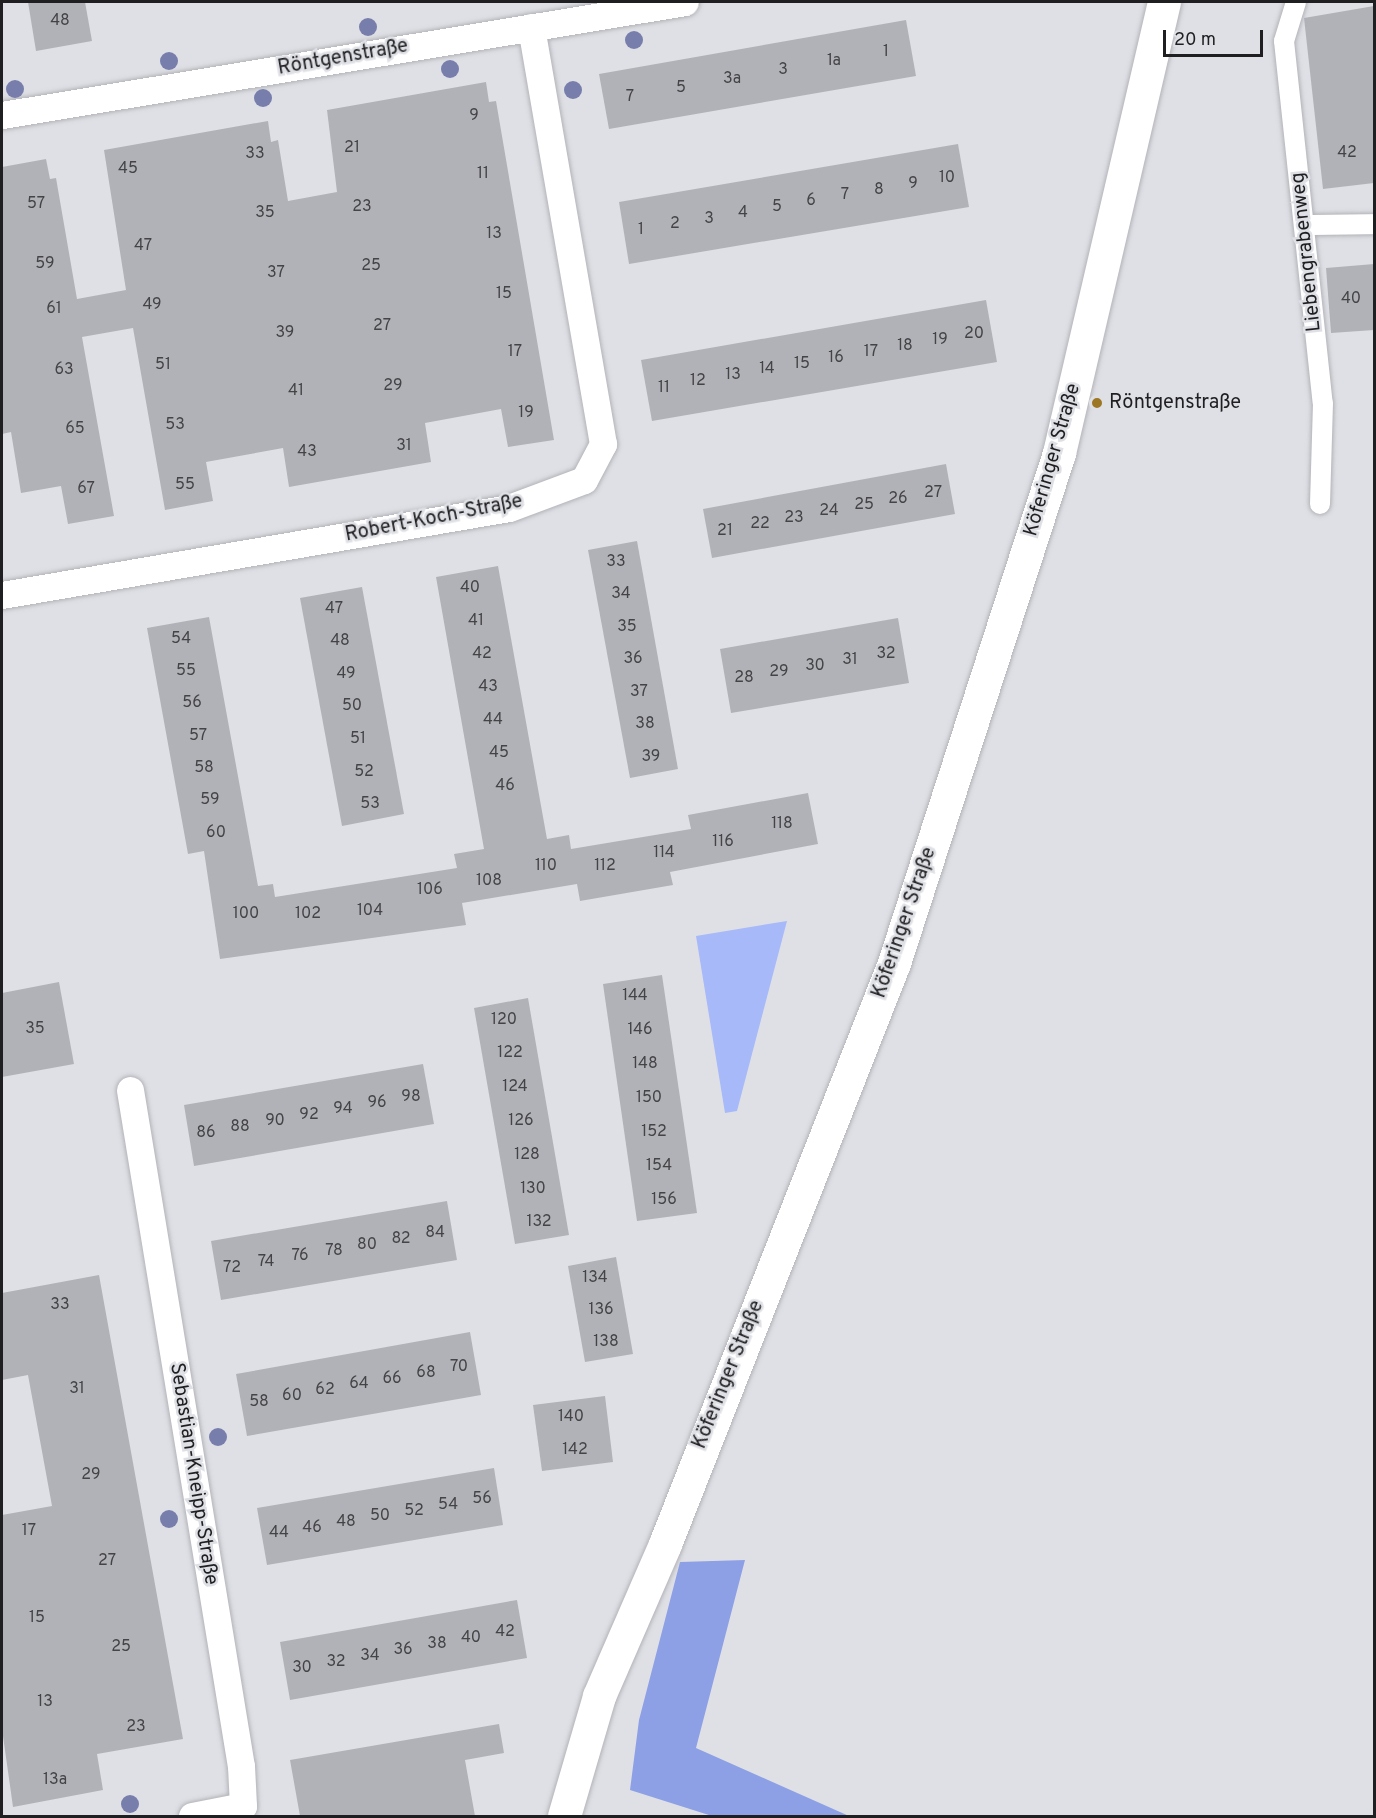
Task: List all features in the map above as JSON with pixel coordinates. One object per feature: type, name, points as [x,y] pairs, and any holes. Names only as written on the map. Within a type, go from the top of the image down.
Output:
[{"type":"street","name":"Röntgenstraße","points":[[2,115],[685,2]]},
{"type":"street","name":"Köferinger Straße","points":[[564,1816],[599,1696],[665,1544],[894,963],[1059,453],[1164,2]]},
{"type":"street","name":"Liebengrabenweg","points":[[1296,2],[1284,41],[1323,403],[1320,504]]},
{"type":"street","name":"Robert-Koch-Straße","points":[[2,595],[509,508],[584,480],[603,444],[531,27]]},
{"type":"street","points":[[1304,225],[1374,224]]},
{"type":"street","name":"Sebastian-Kneipp-Straße","points":[[130,1090],[242,1766],[243,1806],[192,1816]]},
{"type":"shaded area","points":[[787,921],[737,1111],[725,1113],[696,936]]},
{"type":"shaded area","points":[[745,1560],[696,1748],[849,1816],[712,1816],[630,1790],[639,1720],[680,1562]]},
{"type":"building","points":[[28,2],[85,2],[92,41],[36,51]]},
{"type":"building","points":[[1374,6],[1374,183],[1323,189],[1304,18]]},
{"type":"building","points":[[906,20],[916,76],[609,129],[599,74]]},
{"type":"building","points":[[486,82],[489,102],[496,101],[554,440],[508,447],[501,409],[425,423],[431,462],[289,487],[283,448],[206,462],[213,501],[165,510],[133,328],[82,337],[114,516],[68,524],[61,486],[21,493],[11,432],[2,434],[2,167],[46,159],[50,179],[56,178],[77,299],[126,290],[104,150],[268,121],[271,142],[278,140],[288,201],[337,192],[327,110]]},
{"type":"building","points":[[958,144],[969,207],[629,264],[619,202]]},
{"type":"building","points":[[1374,264],[1374,330],[1331,333],[1326,268]]},
{"type":"building","points":[[986,300],[997,362],[652,421],[641,360]]},
{"type":"building","points":[[946,464],[955,514],[712,558],[703,509]]},
{"type":"building","points":[[637,541],[678,769],[630,778],[588,550]]},
{"type":"building","points":[[498,566],[547,839],[569,835],[571,849],[691,829],[688,815],[808,793],[818,844],[670,872],[673,885],[580,901],[577,884],[462,903],[466,925],[220,959],[204,851],[188,854],[147,628],[209,617],[258,886],[273,884],[275,897],[457,868],[454,854],[484,849],[436,577]]},
{"type":"building","points":[[362,587],[404,814],[342,826],[300,598]]},
{"type":"building","points":[[898,618],[909,683],[731,713],[720,649]]},
{"type":"building","points":[[662,975],[697,1213],[637,1221],[603,984]]},
{"type":"building","points":[[59,982],[74,1064],[2,1077],[2,993]]},
{"type":"building","points":[[528,998],[569,1235],[515,1244],[474,1008]]},
{"type":"building","points":[[423,1064],[434,1124],[194,1166],[184,1105]]},
{"type":"building","points":[[447,1201],[457,1260],[221,1300],[211,1241]]},
{"type":"building","points":[[616,1257],[633,1354],[585,1362],[568,1266]]},
{"type":"building","points":[[99,1275],[183,1739],[97,1754],[103,1790],[13,1807],[2,1729],[2,1515],[52,1506],[28,1375],[2,1380],[2,1293]]},
{"type":"building","points":[[470,1332],[481,1395],[247,1436],[236,1374]]},
{"type":"building","points":[[605,1396],[613,1462],[542,1471],[533,1405]]},
{"type":"building","points":[[494,1468],[503,1525],[267,1565],[257,1508]]},
{"type":"building","points":[[517,1600],[527,1658],[290,1700],[280,1642]]},
{"type":"building","points":[[499,1724],[504,1753],[465,1760],[475,1816],[300,1816],[290,1760]]},
{"type":"place","name":"Röntgenstraße","points":[[1097,403]]}]
